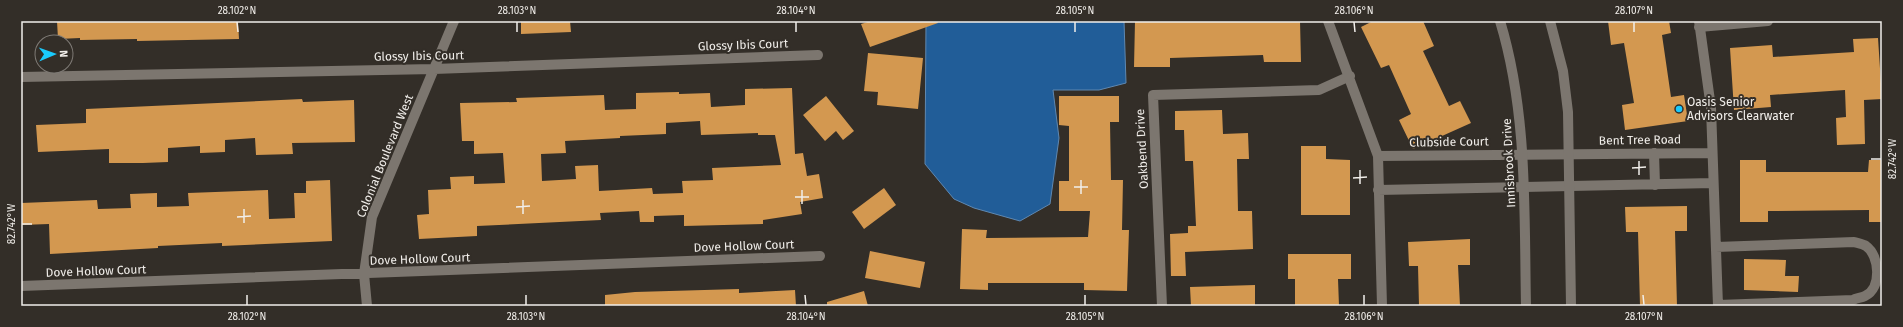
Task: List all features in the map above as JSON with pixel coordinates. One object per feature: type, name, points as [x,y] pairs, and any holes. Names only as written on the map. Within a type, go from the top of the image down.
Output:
[{"type":"street","name":"Colonial Boulevard West","points":[[366,306],[364,274],[372,217],[454,21]]},
{"type":"street","points":[[1328,21],[1350,76],[1378,156],[1382,306]]},
{"type":"street","name":"Innisbrook Drive","points":[[1500,21],[1510,52],[1517,92],[1523,154],[1526,306]]},
{"type":"street","points":[[1550,21],[1563,71],[1568,112],[1571,306]]},
{"type":"street","points":[[1716,247],[1854,242],[1866,246],[1876,259],[1878,272],[1874,287],[1866,296],[1853,300],[1718,306],[1711,108],[1699,24],[1768,21]]},
{"type":"street","name":"Glossy Ibis Court","points":[[21,77],[434,70],[818,55]]},
{"type":"street","name":"Oakbend Drive","points":[[1162,306],[1153,95],[1319,90],[1350,76]]},
{"type":"street","points":[[1654,153],[1655,185]]},
{"type":"street","name":"Bent Tree Road","points":[[1569,154],[1712,153]]},
{"type":"street","name":"Clubside Court","points":[[1378,156],[1569,154]]},
{"type":"street","points":[[1378,190],[1713,183]]},
{"type":"street","name":"Dove Hollow Court","points":[[21,286],[820,256]]},
{"type":"water","points":[[926,21],[1124,21],[1126,83],[1099,90],[1053,90],[1059,138],[1050,204],[1020,221],[974,208],[954,199],[925,164]]},
{"type":"building","points":[[57,21],[238,21],[239,39],[137,41],[137,39],[80,40],[80,38],[74,38],[74,34],[58,34]]},
{"type":"building","points":[[521,21],[570,21],[571,32],[521,34]]},
{"type":"building","points":[[871,21],[937,21],[938,23],[870,47],[861,24]]},
{"type":"building","points":[[1135,21],[1300,21],[1301,62],[1264,62],[1263,55],[1170,58],[1170,67],[1134,67]]},
{"type":"building","points":[[1373,21],[1423,21],[1434,46],[1423,51],[1449,106],[1460,101],[1471,123],[1413,149],[1399,120],[1411,114],[1389,65],[1381,68],[1361,27]]},
{"type":"building","points":[[1608,21],[1669,21],[1671,33],[1662,35],[1671,97],[1684,95],[1688,121],[1625,130],[1622,105],[1634,103],[1624,43],[1611,45]]},
{"type":"building","points":[[1878,38],[1882,99],[1864,100],[1865,144],[1837,145],[1836,118],[1846,117],[1845,90],[1770,95],[1771,107],[1734,110],[1730,48],[1772,45],[1773,57],[1854,52],[1853,39]]},
{"type":"building","points":[[868,53],[923,58],[918,109],[877,105],[878,92],[864,91]]},
{"type":"building","points":[[792,88],[795,154],[803,153],[807,176],[819,174],[823,198],[800,202],[802,214],[763,220],[763,224],[684,226],[684,215],[654,216],[654,222],[640,222],[639,211],[600,213],[601,220],[477,226],[477,236],[419,239],[417,215],[429,214],[428,190],[451,189],[450,177],[474,176],[474,184],[505,183],[503,153],[474,154],[474,141],[462,141],[460,103],[517,102],[516,98],[604,95],[605,110],[636,109],[636,93],[679,92],[679,94],[710,93],[711,107],[745,105],[745,89]],"holes":[[[700,121],[701,135],[758,133],[758,135],[775,135],[781,165],[712,168],[713,180],[682,181],[683,193],[653,194],[652,188],[599,191],[598,165],[575,166],[576,179],[542,181],[541,154],[566,153],[565,141],[666,134],[666,123]]]},
{"type":"building","points":[[826,96],[854,131],[843,140],[836,131],[825,141],[803,115]]},
{"type":"building","points":[[1059,96],[1119,96],[1119,122],[1110,122],[1111,180],[1123,180],[1122,230],[1129,230],[1127,291],[1084,290],[1084,283],[988,283],[988,290],[960,289],[962,229],[987,230],[986,238],[1088,237],[1090,211],[1059,211],[1059,181],[1069,181],[1069,126],[1059,125]]},
{"type":"building","points":[[302,99],[303,102],[354,100],[355,142],[292,143],[293,154],[256,155],[255,138],[225,140],[225,152],[200,153],[200,146],[168,148],[168,162],[143,163],[109,163],[109,149],[38,152],[36,125],[86,123],[86,109]]},
{"type":"building","points":[[1222,110],[1223,134],[1248,133],[1249,159],[1237,159],[1238,211],[1252,211],[1253,249],[1185,252],[1186,276],[1171,276],[1170,234],[1188,233],[1188,226],[1196,226],[1193,161],[1185,161],[1184,130],[1175,130],[1175,111]]},
{"type":"building","points":[[1301,146],[1326,146],[1326,159],[1350,160],[1350,215],[1301,215]]},
{"type":"building","points":[[1740,160],[1766,160],[1766,172],[1868,172],[1869,160],[1882,160],[1882,222],[1869,222],[1869,210],[1768,211],[1768,222],[1740,222]]},
{"type":"building","points":[[330,180],[332,241],[222,246],[222,243],[50,254],[49,224],[21,225],[21,203],[97,200],[98,209],[131,208],[130,194],[157,193],[157,207],[189,206],[188,193],[268,190],[269,219],[295,218],[294,193],[306,193],[306,181]]},
{"type":"building","points":[[884,188],[896,205],[864,229],[852,212]]},
{"type":"building","points":[[1687,206],[1687,231],[1675,231],[1677,306],[1640,306],[1638,232],[1626,232],[1625,207]]},
{"type":"building","points":[[1470,239],[1470,265],[1458,265],[1460,306],[1419,306],[1418,266],[1409,266],[1408,242]]},
{"type":"building","points":[[870,251],[925,262],[920,288],[865,278]]},
{"type":"building","points":[[1288,254],[1351,254],[1351,279],[1338,279],[1339,306],[1295,306],[1295,279],[1288,279]]},
{"type":"building","points":[[1744,259],[1786,260],[1785,276],[1799,276],[1798,292],[1744,290]]},
{"type":"building","points":[[1255,285],[1255,306],[1191,306],[1190,287]]},
{"type":"building","points":[[739,289],[739,293],[795,290],[796,306],[605,306],[605,295],[635,292]]},
{"type":"building","points":[[864,291],[868,306],[827,306],[827,302]]},
{"type":"place","name":"Oasis Senior Advisors Clearwater","points":[[1679,109]]}]
